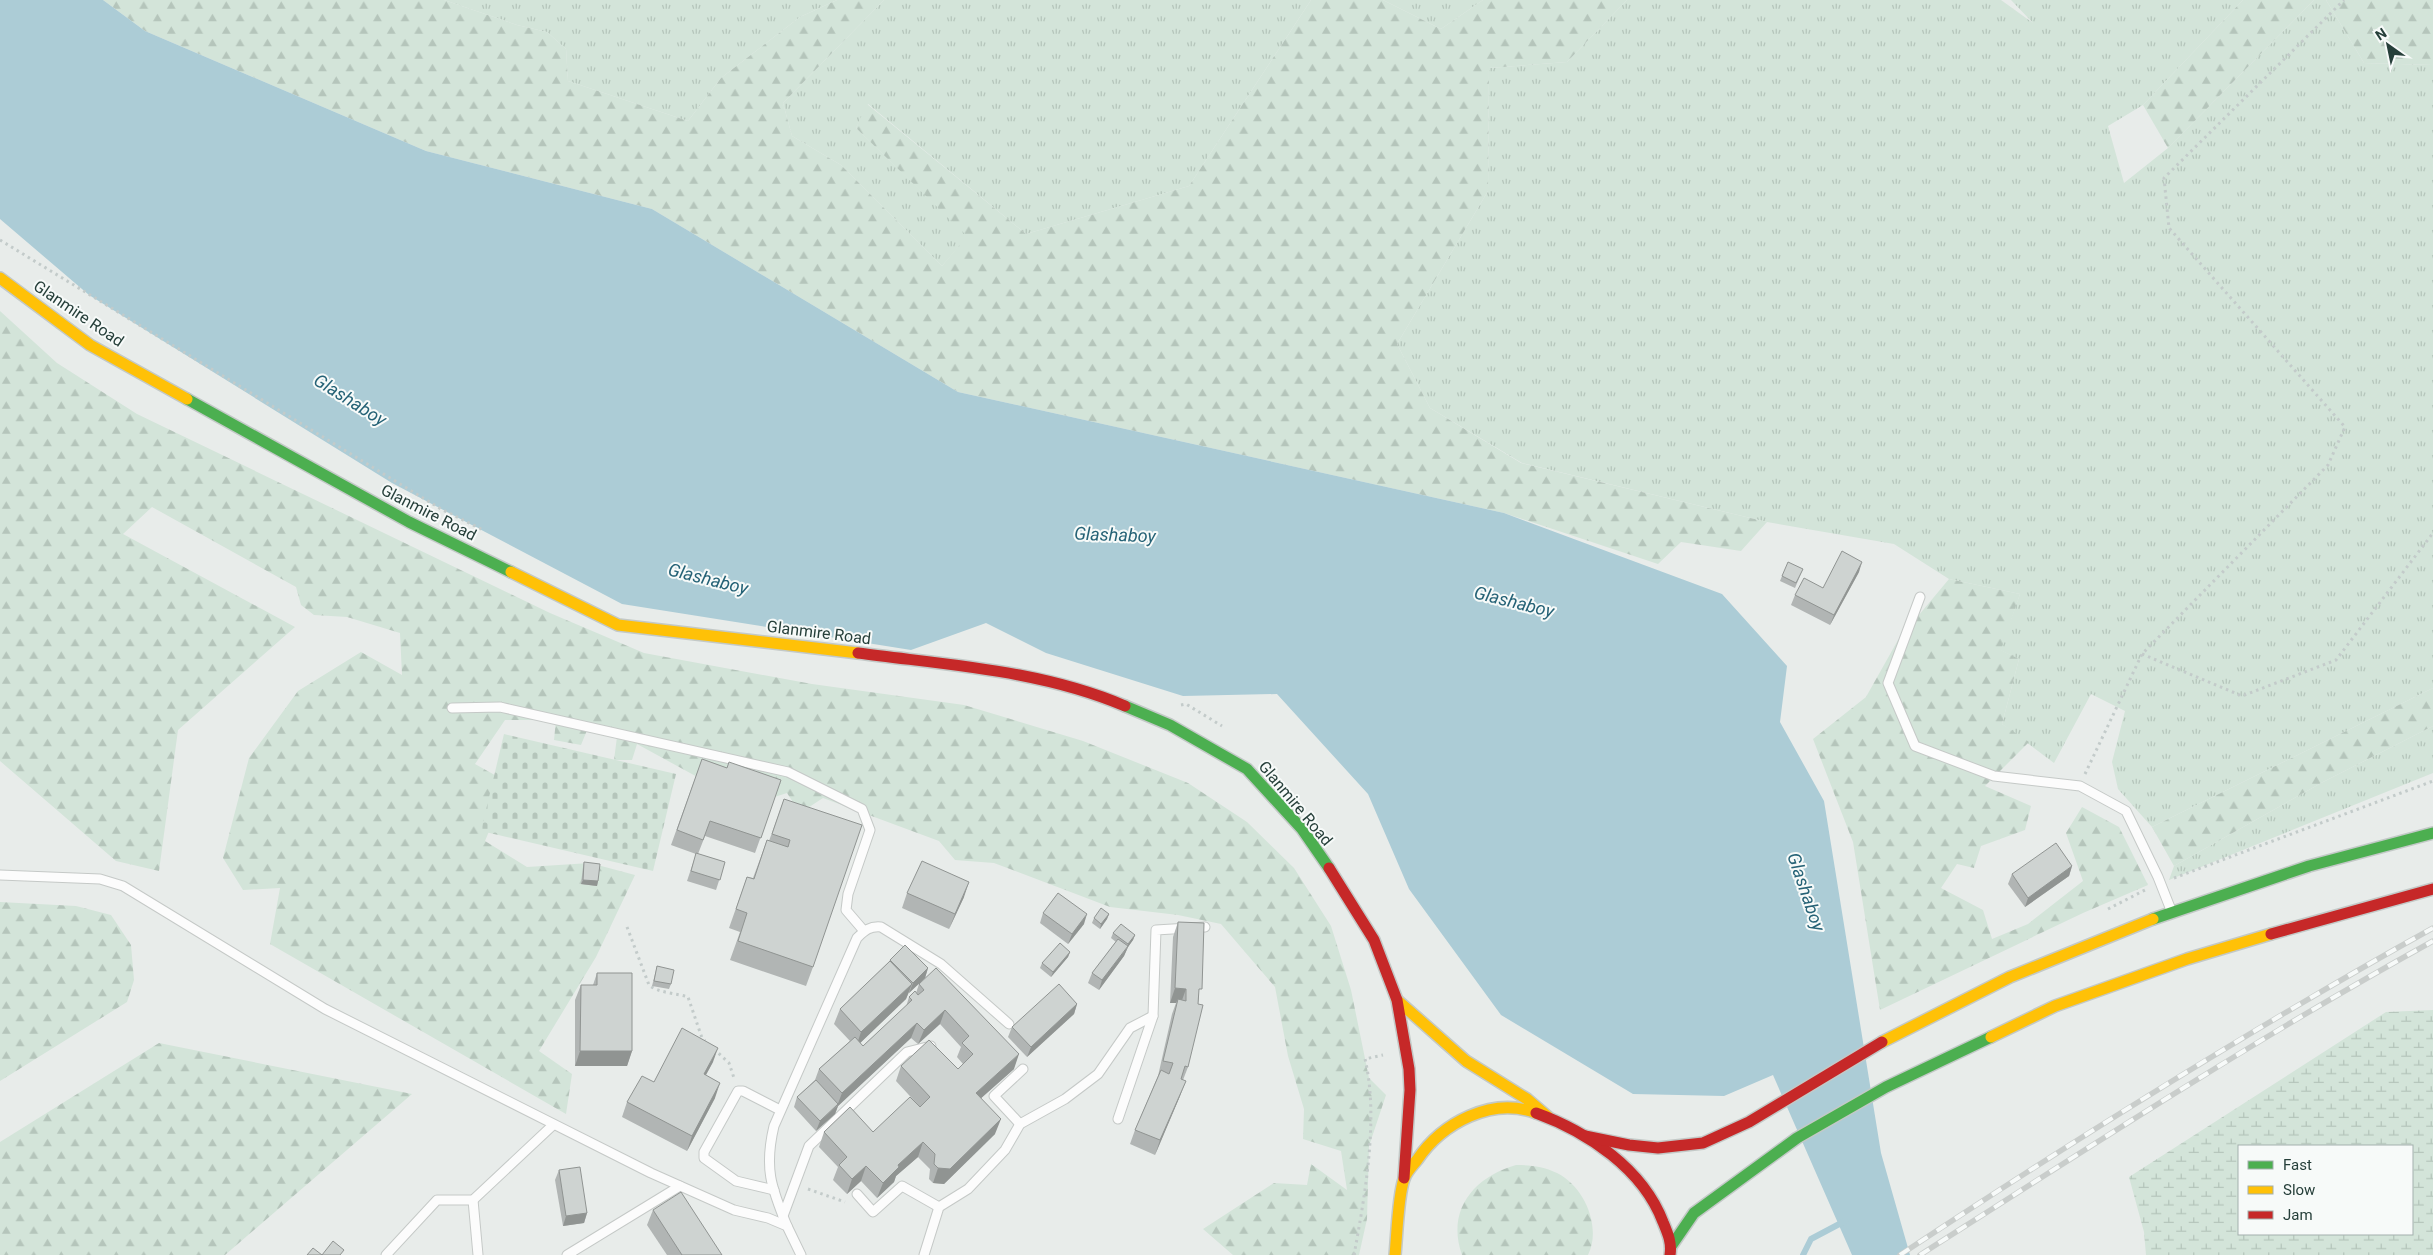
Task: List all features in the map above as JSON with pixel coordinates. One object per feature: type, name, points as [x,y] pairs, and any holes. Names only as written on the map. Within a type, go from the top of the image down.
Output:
[{"type":"main road","name":"Glanmire Road","points":[[0,278],[90,344],[410,522],[618,625],[830,649],[1025,676],[1104,697],[1170,725],[1246,769],[1302,829],[1332,873],[1374,940],[1397,1000],[1409,1068],[1410,1090],[1404,1178],[1395,1255]]},
{"type":"main road","points":[[2360,851],[2409,827]]},
{"type":"main road","points":[[1585,1136],[1642,1149],[1663,1149],[1700,1144],[1731,1132],[1881,1043],[1952,1005],[2028,970],[2171,910],[2245,885],[2360,851],[2433,833]]},
{"type":"main road","points":[[1671,1250],[1694,1212],[1797,1138],[1886,1087],[2055,1006],[2186,960],[2317,920],[2433,889]]},
{"type":"main road","points":[[1397,1000],[1466,1061],[1527,1099],[1551,1118]]},
{"type":"main road","points":[[1404,1178],[1427,1145],[1457,1121],[1494,1109],[1526,1109],[1551,1118],[1585,1136],[1616,1158],[1636,1176],[1658,1208],[1671,1250]]},
{"type":"lane","points":[[1920,597],[1888,683],[1916,746],[1994,776],[2080,786],[2126,811],[2171,910]]},
{"type":"lane","points":[[452,708],[500,707],[788,772],[862,809],[870,830],[848,894],[846,910],[864,932]]},
{"type":"lane","points":[[0,875],[100,879],[122,886],[325,1009],[553,1125],[680,1186],[734,1210],[768,1218],[787,1226]]},
{"type":"lane","points":[[802,1255],[783,1216],[769,1173],[768,1159],[780,1110],[857,938],[872,926],[881,927],[941,964],[1009,1024]]},
{"type":"lane","points":[[1118,1120],[1153,1016],[1156,930],[1205,927]]},
{"type":"lane","points":[[924,1255],[939,1207],[968,1189],[1005,1150],[1020,1124],[1065,1100],[1098,1074],[1130,1028],[1153,1016]]},
{"type":"lane","points":[[783,1216],[809,1146],[907,1052],[934,1045],[940,1052]]},
{"type":"lane","points":[[1020,1124],[994,1096],[1022,1069]]},
{"type":"lane","points":[[774,1190],[736,1181],[704,1158],[704,1152],[738,1091],[742,1091],[780,1110]]},
{"type":"lane","points":[[386,1255],[437,1200],[473,1200],[553,1125]]},
{"type":"lane","points":[[567,1255],[680,1186]]},
{"type":"lane","points":[[857,1194],[873,1212],[902,1186],[939,1207]]},
{"type":"lane","points":[[473,1200],[478,1255]]},
{"type":"path","points":[[2080,786],[2142,654],[2328,465],[2345,426],[2169,228],[2164,178],[2344,0]]},
{"type":"path","points":[[0,240],[441,509],[486,532]]},
{"type":"path","points":[[2142,654],[2242,696],[2336,660],[2433,533]]},
{"type":"path","points":[[626,927],[649,985],[654,989],[688,997],[702,1038],[729,1063],[738,1091]]},
{"type":"path","points":[[1354,1255],[1363,1209],[1372,1096],[1365,1059],[1387,1054]]},
{"type":"path","points":[[794,1184],[848,1203],[857,1194]]},
{"type":"green space","points":[[103,0],[444,0],[517,25],[547,32],[566,49],[568,81],[688,121],[721,78],[800,17],[837,0],[884,0],[783,103],[792,136],[841,165],[942,266],[967,236],[856,128],[867,104],[1026,234],[1189,186],[1311,0],[1383,0],[1441,29],[1483,0],[1627,0],[1567,62],[1489,68],[1488,191],[1397,344],[1430,408],[1521,463],[1767,522],[1741,551],[1681,542],[1658,564],[1504,513],[958,392],[652,209],[426,151],[145,31]]},
{"type":"green space","points":[[444,0],[837,0],[800,17],[721,78],[688,121],[568,81],[566,49],[547,32],[517,25]]},
{"type":"green space","points":[[884,0],[1311,0],[1189,186],[1026,234],[868,104],[856,128],[968,236],[942,266],[841,165],[792,136],[783,103]]},
{"type":"green space","points":[[1383,0],[1483,0],[1441,29]]},
{"type":"green space","points":[[1627,0],[2001,0],[2033,23],[2011,0],[2243,0],[2143,105],[2108,126],[2124,183],[2168,148],[2314,0],[2326,0],[2364,63],[2433,65],[2433,688],[2152,827],[2118,789],[2112,762],[2125,711],[2091,694],[2054,763],[2002,724],[2019,659],[2000,650],[2020,594],[1949,579],[1894,544],[1767,522],[1522,463],[1430,408],[1397,344],[1488,191],[1489,68],[1567,62]]},
{"type":"green space","points":[[2243,0],[2314,0],[2168,148],[2143,105]]},
{"type":"green space","points":[[2326,0],[2433,0],[2433,65],[2364,63]]},
{"type":"green space","points":[[0,311],[57,363],[137,414],[550,613],[644,653],[812,684],[964,705],[1083,741],[1188,783],[1247,822],[1294,868],[1331,926],[1351,990],[1369,1078],[1386,1095],[1369,1146],[1367,1219],[1359,1255],[1233,1255],[1203,1229],[1274,1183],[1307,1185],[1311,1164],[1347,1190],[1341,1151],[1303,1139],[1304,1109],[1288,1056],[1275,987],[1221,924],[1178,915],[1110,907],[994,863],[955,860],[939,841],[823,798],[800,813],[787,793],[759,802],[701,779],[637,744],[632,760],[614,760],[617,737],[590,723],[581,745],[554,740],[556,720],[505,720],[475,764],[509,783],[485,841],[527,867],[590,863],[635,875],[596,957],[539,1051],[572,1074],[566,1114],[270,944],[280,888],[243,890],[223,858],[249,758],[298,691],[361,652],[402,675],[400,633],[347,617],[314,615],[301,605],[296,587],[152,507],[123,534],[295,627],[178,730],[159,871],[116,861],[0,761]]},
{"type":"green space","points":[[1949,579],[2020,594],[2001,650],[2019,659],[2002,724],[2029,742],[1985,786],[2031,806],[2025,830],[1981,846],[1974,868],[1957,864],[1941,888],[1983,910],[1992,939],[2028,924],[2083,881],[2066,833],[2082,807],[2119,827],[2148,885],[2083,913],[1880,1010],[1853,842],[1813,739],[1866,697],[1898,640]]},
{"type":"green space","points":[[2433,688],[2433,726],[2323,782],[2174,866],[2152,827]]},
{"type":"green space","points":[[2433,726],[2433,773],[2169,880],[2174,866],[2323,782]]},
{"type":"green space","points":[[504,734],[676,774],[653,871],[481,831]]},
{"type":"green space","points":[[0,902],[76,906],[111,915],[131,945],[134,980],[127,1002],[0,1081]]},
{"type":"green space","points":[[2433,1010],[2433,1255],[2146,1255],[2144,1232],[2129,1177],[2386,1012]]},
{"type":"green space","points":[[159,1043],[412,1094],[225,1255],[0,1255],[0,1142]]},
{"type":"green space","points":[[1516,1165],[1536,1166],[1547,1169],[1567,1179],[1575,1187],[1588,1208],[1591,1220],[1592,1244],[1588,1255],[1462,1255],[1458,1239],[1458,1224],[1461,1210],[1467,1198],[1476,1187],[1488,1178],[1501,1170]]},
{"type":"water","name":"Glashaboy","points":[[0,0],[103,0],[145,31],[426,151],[652,209],[958,392],[1504,513],[1722,594],[1787,666],[1780,722],[1824,801],[1881,1153],[1910,1255],[1852,1255],[1773,1075],[1724,1096],[1633,1094],[1501,1015],[1409,889],[1368,794],[1277,694],[1183,696],[1046,653],[986,623],[911,650],[622,604],[392,483],[89,295],[0,219]]},
{"type":"building","points":[[1842,551],[1862,562],[1834,615],[1795,595],[1804,578],[1823,588]]},
{"type":"building","points":[[1788,562],[1803,569],[1796,583],[1782,576]]},
{"type":"building","points":[[702,759],[727,768],[729,762],[781,780],[761,838],[710,821],[703,840],[677,830]]},
{"type":"building","points":[[784,799],[862,825],[813,967],[738,941],[747,913],[736,909],[747,877],[754,879],[767,840],[788,847],[790,840],[772,834]]},
{"type":"building","points":[[2056,843],[2072,866],[2028,898],[2012,874]]},
{"type":"building","points":[[696,853],[725,862],[720,880],[691,871]]},
{"type":"building","points":[[922,861],[969,882],[955,914],[907,893]]},
{"type":"building","points":[[584,862],[600,864],[598,881],[583,880]]},
{"type":"building","points":[[1058,893],[1087,914],[1072,934],[1043,913]]},
{"type":"building","points":[[1101,908],[1109,914],[1101,924],[1094,918]]},
{"type":"building","points":[[1178,922],[1204,923],[1202,989],[1199,989],[1198,1004],[1203,1005],[1188,1067],[1185,1066],[1181,1079],[1186,1081],[1160,1140],[1135,1130],[1161,1070],[1169,1074],[1173,1063],[1163,1061],[1178,999],[1186,1001],[1186,989],[1175,988]]},
{"type":"building","points":[[1121,924],[1135,935],[1128,944],[1113,933]]},
{"type":"building","points":[[1118,939],[1128,946],[1102,980],[1092,973]]},
{"type":"building","points":[[1060,943],[1070,952],[1053,972],[1042,963]]},
{"type":"building","points":[[905,945],[928,968],[913,983],[890,960]]},
{"type":"building","points":[[890,961],[912,984],[861,1032],[840,1009]]},
{"type":"building","points":[[657,966],[674,970],[671,984],[654,981]]},
{"type":"building","points":[[936,968],[1019,1054],[976,1093],[1001,1119],[950,1169],[938,1168],[934,1164],[935,1154],[923,1142],[898,1165],[899,1167],[883,1183],[866,1166],[852,1179],[839,1165],[847,1157],[824,1132],[850,1107],[873,1132],[910,1097],[920,1107],[930,1097],[901,1066],[929,1040],[958,1069],[973,1054],[962,1043],[969,1036],[945,1010],[924,1030],[917,1023],[842,1093],[819,1069],[855,1037],[863,1046],[912,1000],[909,997],[915,991],[918,995],[924,990],[919,984]]},
{"type":"building","points":[[597,973],[632,973],[632,1051],[580,1051],[581,985],[597,985]]},
{"type":"building","points":[[1059,984],[1077,1004],[1031,1047],[1012,1027]]},
{"type":"building","points":[[682,1028],[718,1048],[704,1074],[720,1083],[692,1136],[627,1102],[642,1076],[654,1082]]},
{"type":"building","points":[[816,1080],[838,1104],[820,1121],[797,1097]]},
{"type":"building","points":[[580,1167],[587,1213],[566,1216],[559,1170]]},
{"type":"building","points":[[681,1192],[722,1255],[682,1255],[653,1210]]},
{"type":"building","points":[[333,1241],[344,1250],[340,1255],[322,1255]]},
{"type":"building","points":[[313,1248],[322,1255],[307,1255]]},
{"type":"waterway","points":[[1803,1255],[1811,1239],[1845,1221]]},
{"type":"railway","points":[[1900,1255],[2164,1086],[2365,966],[2433,928]]},
{"type":"railway","points":[[1920,1255],[2238,1055],[2433,941]]},
{"type":"traffic: fast","points":[[187,399],[409,522],[511,572]]},
{"type":"traffic: fast","points":[[1125,706],[1170,725],[1247,769],[1302,829],[1329,868]]},
{"type":"traffic: fast","points":[[2153,919],[2309,866],[2433,833]]},
{"type":"traffic: fast","points":[[1672,1245],[1694,1213],[1797,1138],[1886,1087],[1991,1037]]},
{"type":"traffic: slow","points":[[0,278],[90,345],[187,399]]},
{"type":"traffic: slow","points":[[511,572],[618,625],[858,653]]},
{"type":"traffic: slow","points":[[1882,1042],[2010,977],[2153,919]]},
{"type":"traffic: slow","points":[[1991,1037],[2055,1006],[2187,959],[2271,934]]},
{"type":"traffic: slow","points":[[1397,1000],[1466,1061],[1527,1099],[1548,1117]]},
{"type":"traffic: slow","points":[[1395,1255],[1399,1205],[1404,1179],[1427,1147],[1454,1124],[1469,1116],[1502,1108],[1536,1113]]},
{"type":"traffic: jam","points":[[858,653],[993,670],[1060,684],[1125,706]]},
{"type":"traffic: jam","points":[[1329,868],[1374,940],[1397,1000],[1409,1069],[1410,1090],[1404,1178]]},
{"type":"traffic: jam","points":[[2271,934],[2433,889]]},
{"type":"traffic: jam","points":[[1585,1136],[1629,1145],[1658,1148],[1703,1143],[1749,1122],[1882,1042]]},
{"type":"traffic: jam","points":[[1536,1113],[1556,1121],[1594,1142],[1628,1169],[1654,1203],[1668,1235],[1670,1255]]}]
